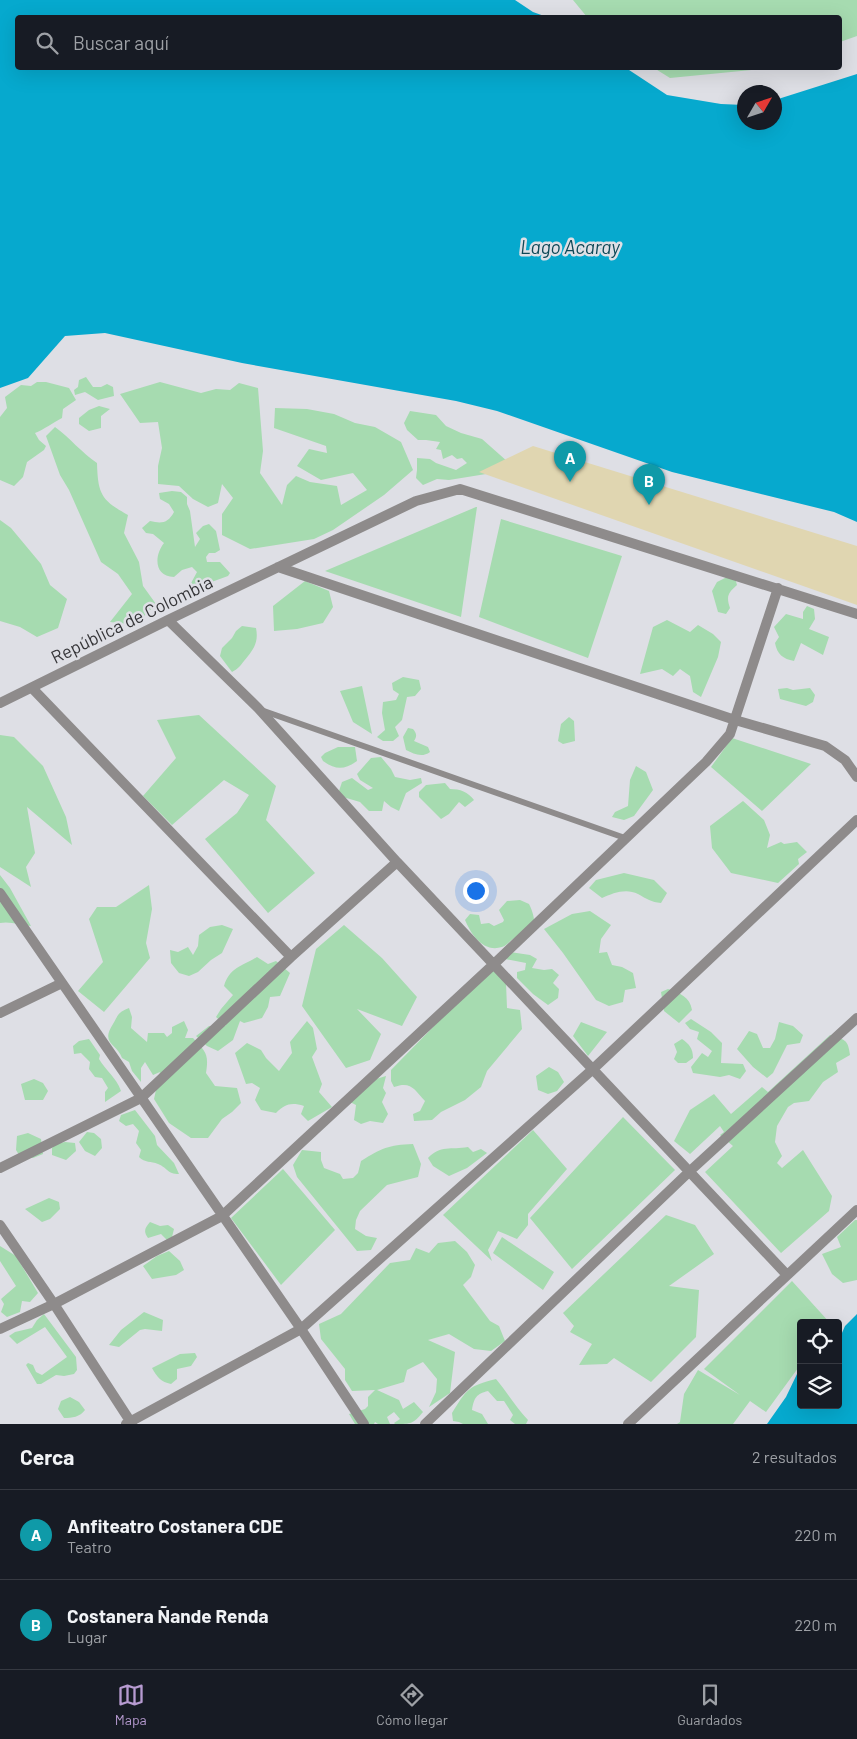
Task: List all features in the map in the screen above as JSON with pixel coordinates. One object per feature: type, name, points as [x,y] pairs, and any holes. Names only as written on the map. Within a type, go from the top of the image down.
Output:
[{"type":"street","name":"República de Colombia","points":[[0,703],[416,501],[460,489],[857,614]]},
{"type":"street","points":[[278,567],[735,720],[825,746],[845,760],[857,777]]},
{"type":"street","points":[[0,1329],[54,1304],[222,1216],[494,964],[706,762],[730,734],[778,588]]},
{"type":"street","points":[[168,620],[258,708],[397,862],[787,1275]]},
{"type":"street","points":[[32,688],[291,957]]},
{"type":"street","points":[[0,1225],[54,1304],[129,1423],[301,1329],[592,1069],[857,820]]},
{"type":"street","points":[[0,1168],[141,1098],[291,957],[397,862]]},
{"type":"street","points":[[0,893],[301,1329],[364,1424]]},
{"type":"street","points":[[0,1013],[62,983]]},
{"type":"street","points":[[425,1424],[690,1171],[857,1018]]},
{"type":"street","points":[[628,1424],[857,1210]]},
{"type":"lane","points":[[258,708],[625,838]]},
{"type":"green space","points":[[573,0],[857,0],[857,36],[842,41],[842,15],[585,15]]},
{"type":"green space","points":[[657,70],[751,70],[670,78]]},
{"type":"green space","points":[[86,377],[93,387],[101,387],[107,384],[113,387],[114,396],[98,400],[85,392],[75,395],[74,390],[78,387],[79,380]]},
{"type":"green space","points":[[37,382],[46,382],[69,388],[76,400],[63,409],[62,418],[35,433],[46,446],[44,450],[27,462],[23,477],[14,486],[0,480],[0,417],[7,408],[5,397],[21,385],[31,386]]},
{"type":"green space","points":[[160,382],[201,393],[216,389],[230,390],[239,383],[258,388],[263,451],[260,473],[282,505],[287,485],[296,476],[310,482],[337,486],[341,505],[367,490],[353,473],[321,480],[297,466],[309,449],[327,453],[326,446],[274,428],[275,408],[307,409],[334,414],[355,423],[375,427],[401,442],[413,470],[384,495],[333,530],[314,539],[250,549],[222,535],[222,514],[233,498],[222,484],[218,503],[208,507],[193,499],[179,486],[158,484],[158,466],[162,448],[158,422],[140,423],[120,394]]},
{"type":"green space","points":[[99,406],[110,409],[101,416],[101,428],[89,431],[79,424],[79,418],[89,410]]},
{"type":"green space","points":[[410,411],[436,415],[446,426],[482,439],[508,462],[486,474],[449,480],[437,479],[423,485],[416,478],[417,458],[430,459],[456,470],[467,463],[462,458],[457,459],[452,455],[443,459],[441,450],[436,449],[440,442],[418,440],[407,430],[404,423]]},
{"type":"green space","points":[[55,427],[97,463],[98,482],[103,495],[112,505],[128,515],[124,533],[139,562],[143,586],[156,604],[141,619],[131,623],[110,622],[132,594],[118,574],[101,562],[69,490],[60,475],[46,436]]},
{"type":"green space","points":[[181,492],[187,497],[195,547],[200,539],[196,533],[203,526],[209,524],[216,531],[220,550],[215,553],[209,553],[206,557],[207,562],[220,562],[230,573],[228,576],[195,588],[190,585],[197,572],[192,567],[182,570],[174,577],[167,576],[159,569],[157,559],[164,543],[153,534],[146,533],[142,528],[150,521],[164,522],[172,516],[174,512],[169,504],[160,499],[159,493]]},
{"type":"green space","points":[[476,507],[461,617],[325,571]]},
{"type":"green space","points":[[501,519],[622,556],[588,658],[479,617]]},
{"type":"green space","points":[[0,520],[11,528],[41,564],[50,585],[67,599],[58,628],[37,637],[20,627],[0,621]]},
{"type":"green space","points":[[729,576],[735,578],[737,585],[729,595],[730,608],[726,614],[718,612],[712,591],[717,582]]},
{"type":"green space","points":[[305,581],[329,591],[333,607],[323,623],[297,629],[274,631],[273,606]]},
{"type":"green space","points":[[807,606],[814,609],[815,619],[809,629],[829,637],[823,655],[801,643],[794,661],[790,660],[781,655],[777,650],[775,643],[779,637],[774,627],[786,614],[803,619],[803,612]]},
{"type":"green space","points":[[667,620],[690,632],[698,625],[713,634],[721,642],[718,657],[701,697],[693,692],[690,676],[680,669],[673,676],[662,669],[640,674],[653,627]]},
{"type":"green space","points":[[242,626],[256,628],[256,642],[253,650],[239,667],[232,672],[220,656],[222,648]]},
{"type":"green space","points":[[403,677],[419,680],[421,689],[415,696],[407,697],[402,720],[395,727],[399,736],[393,741],[383,741],[377,737],[385,730],[382,713],[383,702],[396,700],[399,694],[393,690],[392,683]]},
{"type":"green space","points":[[362,686],[372,734],[353,722],[340,691]]},
{"type":"green space","points":[[787,688],[793,690],[810,688],[815,695],[813,702],[806,706],[780,699],[778,689]]},
{"type":"green space","points":[[199,715],[276,786],[266,820],[315,873],[268,913],[205,839],[237,813],[249,795],[224,780],[172,825],[143,796],[176,758],[157,720]]},
{"type":"green space","points":[[569,717],[574,721],[575,741],[563,744],[558,741],[561,724]]},
{"type":"green space","points":[[408,728],[413,729],[415,732],[414,741],[428,747],[430,752],[421,755],[406,750],[403,737]]},
{"type":"green space","points":[[0,735],[14,737],[43,766],[66,817],[72,845],[27,807],[35,853],[26,867],[31,887],[0,867]]},
{"type":"green space","points":[[732,738],[811,764],[762,811],[711,767]]},
{"type":"green space","points":[[338,747],[355,747],[357,761],[340,768],[323,761],[321,757],[325,753]]},
{"type":"green space","points":[[381,757],[395,777],[410,780],[421,778],[422,783],[406,793],[399,811],[384,801],[382,811],[369,811],[360,802],[343,797],[339,791],[342,782],[352,778],[368,790],[373,788],[360,780],[357,774],[371,758]]},
{"type":"green space","points":[[636,766],[646,772],[653,790],[634,816],[624,820],[612,817],[615,812],[628,806],[630,780]]},
{"type":"green space","points":[[445,783],[450,789],[463,792],[474,800],[465,807],[459,802],[449,814],[441,819],[419,797],[419,792],[426,785]]},
{"type":"green space","points":[[743,801],[764,820],[770,835],[767,848],[781,842],[784,844],[797,842],[807,852],[798,859],[799,864],[778,883],[731,873],[712,848],[710,826]]},
{"type":"green space","points":[[624,873],[654,880],[667,893],[661,903],[629,891],[615,893],[602,898],[589,888],[596,880]]},
{"type":"green space","points":[[0,875],[10,888],[31,926],[0,923]]},
{"type":"green space","points":[[149,885],[152,909],[146,943],[150,958],[104,1012],[78,991],[103,962],[89,919],[97,907],[116,907]]},
{"type":"green space","points":[[520,900],[529,904],[531,908],[534,918],[534,932],[517,937],[502,947],[495,948],[484,945],[474,936],[465,920],[470,914],[479,915],[481,924],[489,923],[494,926],[503,922],[504,920],[499,910],[507,901]]},
{"type":"green space","points":[[590,911],[611,925],[601,939],[599,953],[607,952],[612,965],[622,967],[633,973],[636,988],[625,990],[623,1002],[609,1006],[596,1000],[544,929],[572,914]]},
{"type":"green space","points":[[222,925],[233,929],[222,953],[198,972],[189,976],[179,973],[171,963],[170,950],[178,952],[188,947],[193,955],[198,946],[199,935],[210,927]]},
{"type":"green space","points":[[344,925],[382,958],[417,997],[402,1026],[357,1009],[381,1034],[370,1060],[346,1068],[302,1006],[316,949]]},
{"type":"green space","points":[[510,952],[530,955],[537,959],[532,968],[552,969],[559,975],[553,983],[559,989],[558,998],[548,1005],[533,994],[517,978],[517,972],[525,970],[526,963],[505,959]]},
{"type":"green space","points":[[257,957],[268,964],[276,961],[290,973],[280,996],[270,997],[268,1007],[262,1018],[244,1023],[240,1021],[233,1040],[218,1051],[207,1046],[196,1036],[209,1026],[226,1026],[216,1017],[233,995],[224,986],[226,980],[237,968]]},
{"type":"green space","points":[[494,970],[506,983],[507,1008],[520,1010],[522,1029],[487,1071],[481,1087],[465,1100],[441,1112],[432,1120],[414,1121],[413,1114],[420,1111],[425,1101],[412,1087],[400,1085],[394,1087],[391,1081],[391,1070],[444,1016]]},
{"type":"green space","points":[[668,989],[684,996],[691,1006],[692,1010],[679,1023],[664,1011],[661,992]]},
{"type":"green space","points":[[129,1008],[132,1017],[131,1028],[147,1042],[148,1033],[164,1033],[167,1037],[172,1033],[172,1027],[184,1021],[188,1030],[185,1038],[193,1038],[204,1050],[207,1057],[206,1073],[215,1086],[237,1088],[241,1103],[222,1119],[208,1138],[191,1138],[169,1123],[154,1099],[160,1072],[153,1075],[145,1062],[141,1068],[141,1082],[132,1071],[129,1062],[122,1058],[109,1040],[109,1031],[119,1014]]},
{"type":"green space","points":[[691,1019],[711,1032],[722,1043],[721,1063],[743,1064],[746,1071],[740,1079],[729,1075],[720,1077],[693,1073],[691,1067],[702,1053],[708,1057],[712,1051],[697,1039],[699,1032],[690,1029],[685,1023]]},
{"type":"green space","points":[[307,1021],[313,1028],[317,1049],[312,1057],[322,1084],[319,1092],[332,1107],[308,1121],[301,1114],[304,1106],[288,1105],[276,1113],[261,1110],[255,1100],[260,1088],[252,1083],[246,1084],[235,1053],[247,1043],[261,1050],[279,1071],[292,1053],[290,1042]]},
{"type":"green space","points":[[581,1022],[607,1032],[588,1056],[573,1036]]},
{"type":"green space","points":[[779,1022],[793,1026],[803,1035],[800,1043],[787,1045],[773,1073],[767,1078],[753,1067],[737,1049],[749,1031],[757,1034],[763,1048],[770,1048],[775,1039]]},
{"type":"green space","points":[[830,1035],[847,1043],[850,1055],[836,1063],[838,1072],[823,1082],[809,1101],[794,1103],[788,1107],[777,1126],[775,1142],[782,1156],[777,1163],[782,1168],[803,1150],[832,1196],[829,1211],[781,1253],[705,1172],[733,1146],[720,1135],[724,1132],[720,1126],[690,1154],[674,1141],[690,1110],[714,1094],[731,1114],[762,1087],[768,1092]]},
{"type":"green space","points":[[89,1039],[100,1055],[99,1059],[121,1091],[105,1102],[105,1092],[108,1088],[102,1078],[95,1077],[89,1069],[90,1062],[81,1053],[74,1054],[73,1046],[79,1041]]},
{"type":"green space","points":[[682,1039],[690,1047],[693,1058],[686,1063],[678,1063],[674,1059],[677,1052],[674,1044]]},
{"type":"green space","points":[[549,1067],[558,1072],[564,1082],[557,1091],[548,1094],[538,1090],[536,1076]]},
{"type":"green space","points":[[386,1076],[383,1088],[386,1093],[382,1102],[388,1114],[383,1123],[370,1121],[361,1124],[354,1120],[356,1105],[350,1102],[376,1079]]},
{"type":"green space","points":[[34,1079],[43,1083],[48,1091],[43,1100],[25,1100],[21,1084]]},
{"type":"green space","points":[[135,1110],[155,1136],[157,1145],[174,1163],[179,1174],[172,1173],[155,1163],[139,1157],[141,1150],[136,1143],[139,1131],[133,1124],[126,1126],[119,1121],[121,1115]]},
{"type":"green space","points":[[623,1117],[675,1170],[572,1269],[530,1218]]},
{"type":"green space","points":[[533,1130],[567,1169],[528,1214],[528,1225],[517,1239],[498,1231],[488,1250],[492,1261],[443,1215]]},
{"type":"green space","points":[[87,1132],[94,1133],[101,1139],[102,1148],[95,1156],[85,1151],[79,1142]]},
{"type":"green space","points":[[28,1133],[41,1139],[43,1154],[33,1158],[19,1155],[16,1150],[17,1136]]},
{"type":"green space","points":[[65,1142],[75,1143],[76,1151],[66,1160],[52,1155],[52,1148],[56,1144]]},
{"type":"green space","points":[[413,1144],[421,1164],[418,1177],[387,1185],[360,1211],[356,1220],[355,1229],[366,1236],[377,1238],[371,1250],[357,1251],[297,1177],[293,1165],[302,1150],[321,1152],[324,1168],[340,1174],[343,1179],[353,1178],[358,1173],[361,1161],[374,1153],[391,1146]]},
{"type":"green space","points":[[468,1147],[473,1152],[481,1149],[487,1153],[467,1168],[449,1176],[433,1166],[428,1158],[437,1151]]},
{"type":"green space","points":[[283,1169],[335,1230],[281,1285],[231,1218]]},
{"type":"green space","points":[[49,1198],[59,1202],[60,1209],[50,1219],[42,1222],[25,1209]]},
{"type":"green space","points":[[666,1215],[695,1225],[714,1254],[669,1286],[699,1290],[696,1337],[651,1382],[614,1358],[607,1364],[579,1365],[592,1344],[570,1332],[574,1326],[563,1313]]},
{"type":"green space","points":[[857,1220],[857,1280],[843,1283],[832,1274],[822,1254],[841,1247],[837,1237]]},
{"type":"green space","points":[[150,1222],[160,1226],[168,1225],[174,1229],[172,1237],[167,1240],[161,1234],[148,1238],[145,1230]]},
{"type":"green space","points":[[502,1237],[554,1272],[543,1290],[493,1253]]},
{"type":"green space","points":[[455,1241],[467,1252],[475,1265],[471,1277],[463,1285],[490,1321],[499,1326],[505,1341],[491,1351],[474,1349],[449,1334],[428,1340],[455,1352],[450,1393],[429,1407],[436,1392],[437,1379],[423,1362],[407,1370],[404,1382],[377,1390],[399,1400],[403,1409],[414,1402],[423,1412],[417,1419],[412,1423],[395,1424],[400,1419],[394,1412],[387,1417],[390,1424],[378,1424],[375,1422],[374,1424],[355,1424],[349,1414],[365,1409],[368,1406],[368,1397],[375,1390],[352,1391],[345,1380],[345,1369],[321,1339],[319,1324],[341,1314],[390,1263],[410,1260],[416,1248],[429,1253],[438,1243]]},
{"type":"green space","points":[[0,1246],[16,1256],[38,1293],[30,1302],[22,1301],[20,1312],[7,1317],[1,1312],[4,1304],[1,1299],[16,1286],[0,1261]]},
{"type":"green space","points":[[169,1251],[180,1261],[184,1270],[176,1275],[152,1279],[143,1266],[157,1256]]},
{"type":"green space","points":[[792,1281],[826,1319],[797,1319],[797,1369],[766,1412],[750,1401],[733,1424],[677,1424],[680,1422],[684,1394],[698,1370],[740,1395],[704,1369]]},
{"type":"green space","points":[[144,1312],[163,1320],[162,1331],[140,1330],[119,1347],[109,1345],[121,1330]]},
{"type":"green space","points":[[44,1314],[76,1357],[77,1370],[74,1374],[56,1375],[41,1384],[37,1384],[26,1365],[28,1363],[33,1365],[36,1372],[42,1375],[67,1357],[45,1327],[17,1344],[9,1336],[15,1332],[32,1328]]},
{"type":"green space","points":[[195,1353],[197,1357],[191,1366],[177,1369],[177,1379],[171,1384],[160,1379],[152,1368],[180,1354]]},
{"type":"green space","points":[[496,1379],[528,1420],[526,1424],[515,1424],[510,1420],[513,1415],[504,1401],[497,1401],[488,1391],[476,1397],[472,1410],[482,1414],[488,1424],[463,1424],[453,1421],[452,1413],[469,1390],[479,1384]]},
{"type":"green space","points":[[70,1397],[79,1402],[85,1410],[76,1417],[64,1418],[58,1409],[61,1401]]},
{"type":"sand","points":[[533,446],[857,546],[857,605],[479,472]]},
{"type":"water","name":"Lago Acaray","points":[[0,0],[515,0],[533,12],[541,15],[15,15],[15,70],[629,70],[667,95],[721,104],[737,105],[737,130],[782,130],[782,98],[857,74],[857,522],[834,512],[672,472],[497,411],[456,401],[242,363],[105,333],[65,336],[28,378],[0,388]]},
{"type":"water","points":[[857,1314],[857,1424],[767,1424],[786,1397],[797,1374],[797,1409],[842,1409],[842,1333],[845,1326]]},
{"type":"place","name":"Anfiteatro Costanera CDE","points":[[570,482]]},
{"type":"place","name":"Costanera Ñande Renda","points":[[649,505]]}]
